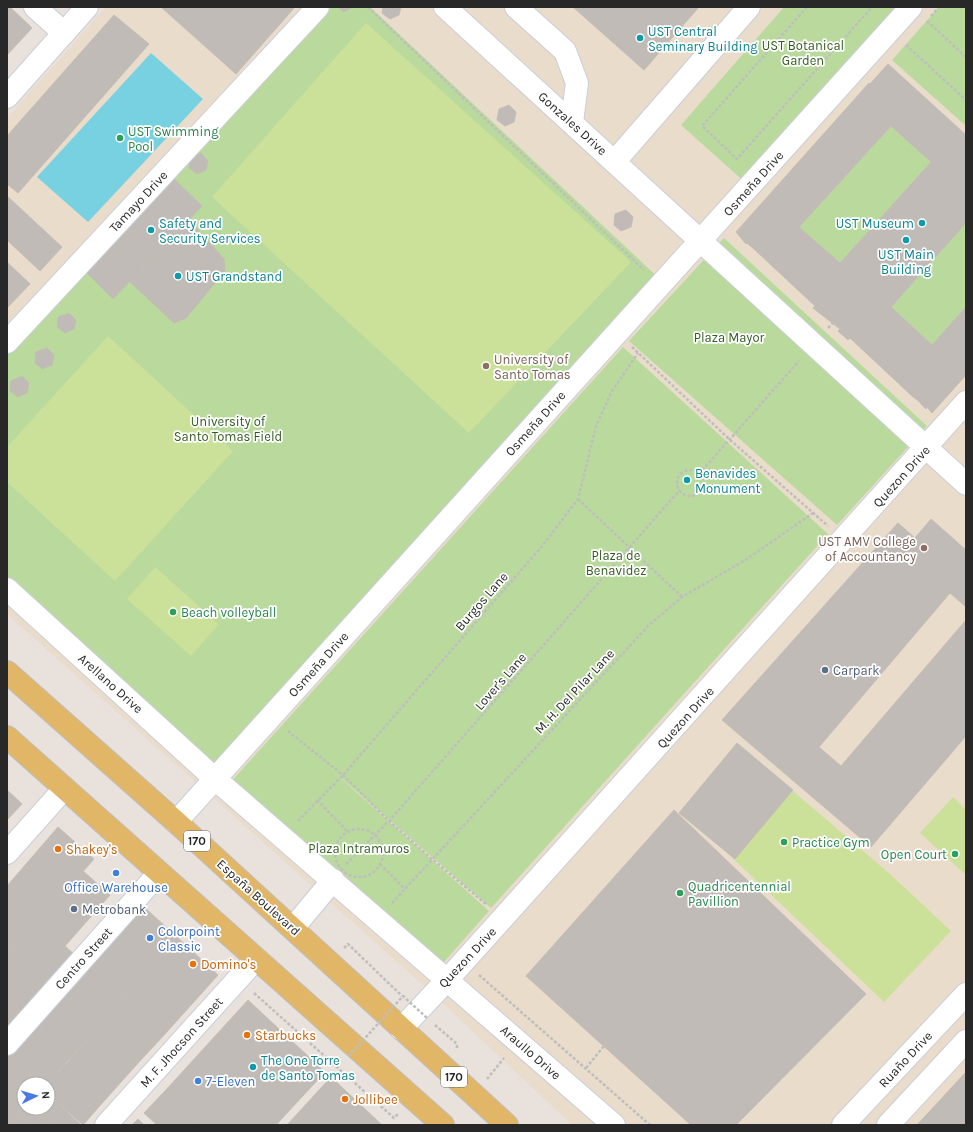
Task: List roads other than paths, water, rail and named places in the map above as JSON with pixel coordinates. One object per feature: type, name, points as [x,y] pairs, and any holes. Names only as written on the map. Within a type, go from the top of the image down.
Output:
[{"type":"main road","name":"España Boulevard","points":[[7,672],[293,928],[507,1125]]},
{"type":"main road","points":[[7,737],[443,1125]]},
{"type":"street","points":[[35,7],[64,33]]},
{"type":"street","points":[[7,97],[87,7]]},
{"type":"street","name":"Tamayo Drive","points":[[7,342],[318,7]]},
{"type":"street","name":"Gonzales Drive","points":[[445,7],[966,484]]},
{"type":"street","points":[[516,7],[565,50],[577,83],[572,122]]},
{"type":"street","points":[[615,162],[749,7]]},
{"type":"street","name":"Osmeña Drive","points":[[176,822],[214,778],[616,335],[707,246],[890,31],[919,14]]},
{"type":"street","name":"Quezon Drive","points":[[401,1029],[448,979],[844,540],[966,402]]},
{"type":"street","name":"Arellano Drive","points":[[7,589],[214,778]]},
{"type":"street","points":[[214,778],[337,875],[448,979]]},
{"type":"street","points":[[7,853],[64,789]]},
{"type":"street","name":"Centro Street","points":[[7,1044],[159,873]]},
{"type":"street","points":[[293,928],[337,875]]},
{"type":"street","name":"M. F. Jhocson Street","points":[[106,1125],[256,959]]},
{"type":"street","name":"Araullo Drive","points":[[448,979],[614,1125]]},
{"type":"street","name":"Ruaño Drive","points":[[843,1125],[966,994]]},
{"type":"street","points":[[888,1125],[966,1041]]},
{"type":"water","name":"UST Swimming Pool","points":[[151,53],[203,99],[88,222],[37,177]]},
{"type":"place","name":"UST Central Seminary Building","points":[[640,38]]},
{"type":"place","name":"UST Swimming Pool","points":[[120,138]]},
{"type":"place","name":"UST Museum","points":[[922,223]]},
{"type":"place","name":"Safety and Security Services","points":[[151,230]]},
{"type":"place","name":"UST Main Building","points":[[906,240]]},
{"type":"place","name":"UST Grandstand","points":[[178,276]]},
{"type":"place","name":"University of Santo Tomas","points":[[486,366]]},
{"type":"place","name":"Benavides Monument","points":[[687,480]]},
{"type":"place","name":"UST AMV College of Accountancy","points":[[924,548]]},
{"type":"place","name":"Beach volleyball","points":[[173,612]]},
{"type":"place","name":"Carpark","points":[[825,670]]},
{"type":"place","name":"Practice Gym","points":[[784,842]]},
{"type":"place","name":"Shakey's","points":[[58,849]]},
{"type":"place","name":"Open Court","points":[[955,854]]},
{"type":"place","name":"Office Warehouse","points":[[116,873]]},
{"type":"place","name":"Quadricentennial Pavillion","points":[[680,893]]},
{"type":"place","name":"Metrobank","points":[[74,909]]},
{"type":"place","name":"Colorpoint Classic","points":[[150,938]]},
{"type":"place","name":"Domino's","points":[[193,964]]},
{"type":"place","name":"Starbucks","points":[[247,1035]]},
{"type":"place","name":"The One Torre de Santo Tomas","points":[[253,1067]]},
{"type":"place","name":"7-Eleven","points":[[198,1081]]},
{"type":"place","name":"Jollibee","points":[[345,1099]]},
{"type":"park label","name":"UST Botanical Garden","points":[[803,52]]},
{"type":"park label","name":"Plaza Mayor","points":[[729,337]]},
{"type":"park label","name":"University of Santo Tomas Field","points":[[228,428]]},
{"type":"park label","name":"Plaza de Benavidez","points":[[616,562]]},
{"type":"park label","name":"Plaza Intramuros","points":[[359,848]]}]
